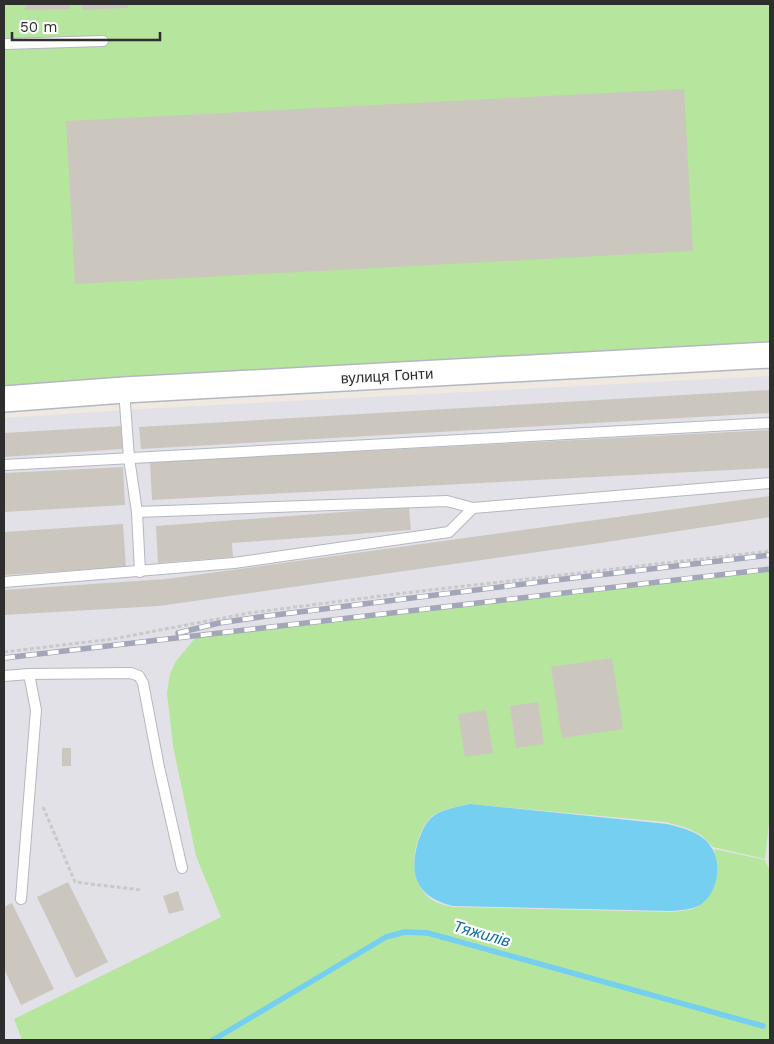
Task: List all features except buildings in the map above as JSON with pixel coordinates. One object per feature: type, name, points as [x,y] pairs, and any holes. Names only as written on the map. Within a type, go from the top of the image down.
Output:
[{"type":"street","name":"вулиця Гонти","points":[[4,399],[124,390],[770,355]]},
{"type":"lane","points":[[4,44],[103,41]]},
{"type":"lane","points":[[124,390],[129,458],[137,512],[140,572]]},
{"type":"lane","points":[[4,465],[770,423]]},
{"type":"lane","points":[[137,512],[447,501],[473,508],[770,483]]},
{"type":"lane","points":[[4,582],[234,564],[450,532],[473,508]]},
{"type":"lane","points":[[4,676],[132,673],[139,676],[143,683],[159,767],[182,868]]},
{"type":"lane","points":[[21,899],[36,710],[28,674]]},
{"type":"path","points":[[4,652],[113,639],[269,611],[770,551]]},
{"type":"path","points":[[31,776],[74,882],[141,890]]},
{"type":"shaded area","points":[[770,376],[770,1040],[4,1040],[4,418]]},
{"type":"green space","points":[[4,4],[770,4],[770,355],[4,399]]},
{"type":"green space","points":[[770,569],[770,813],[765,859],[713,847],[701,835],[687,828],[666,822],[469,804],[453,807],[429,819],[418,840],[414,863],[417,879],[425,893],[438,903],[453,907],[671,912],[695,908],[709,897],[717,874],[714,849],[765,860],[770,872],[770,1040],[22,1040],[14,1019],[221,917],[196,856],[173,746],[167,693],[170,674],[176,661],[197,636]]},
{"type":"water","points":[[470,804],[667,824],[685,829],[697,834],[707,842],[714,853],[717,860],[717,876],[713,890],[709,897],[700,905],[670,911],[453,906],[441,902],[424,891],[415,875],[415,854],[418,842],[426,824],[434,816],[454,807]]},
{"type":"waterway","name":"Тяжилів","points":[[213,1040],[386,937],[405,932],[428,933],[763,1026]]},
{"type":"railway","points":[[178,633],[219,623],[267,616],[770,555]]},
{"type":"railway","points":[[4,658],[770,569]]}]
